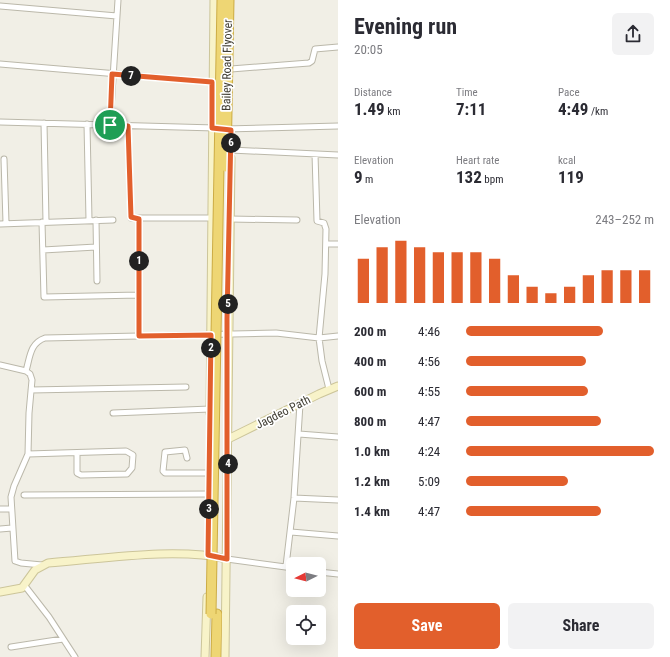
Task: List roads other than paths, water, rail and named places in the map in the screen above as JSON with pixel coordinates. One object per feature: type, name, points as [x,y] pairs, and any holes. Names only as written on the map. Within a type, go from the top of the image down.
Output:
[{"type":"highway","name":"Bailey Road Flyover","points":[[216,657],[214,614],[216,394],[222,0]]},
{"type":"highway","name":"Bailey Road Flyover","points":[[211,657],[214,614],[229,0]]},
{"type":"main road","points":[[205,657],[210,426],[212,82],[214,0]]},
{"type":"main road","points":[[225,657],[233,0]]},
{"type":"main road","name":"Jagdeo Path","points":[[228,439],[329,389],[338,386]]},
{"type":"main road","points":[[210,426],[228,427]]},
{"type":"main road","points":[[209,464],[228,465]]},
{"type":"main road","points":[[0,592],[12,591],[25,586],[35,570],[42,565],[155,555],[208,555],[227,559]]},
{"type":"street","points":[[110,125],[112,74],[118,0]]},
{"type":"street","points":[[0,6],[117,16]]},
{"type":"street","points":[[231,69],[309,63],[312,61],[315,49],[338,47]]},
{"type":"street","points":[[0,64],[212,82]]},
{"type":"street","points":[[0,122],[212,128],[231,130],[338,126]]},
{"type":"street","points":[[44,123],[44,297],[139,295]]},
{"type":"street","points":[[87,124],[89,220]]},
{"type":"street","points":[[128,126],[131,217],[139,219],[212,218]]},
{"type":"street","points":[[231,150],[338,155]]},
{"type":"street","points":[[315,154],[317,221],[324,223],[326,226],[325,274],[319,338],[322,361],[329,389]]},
{"type":"street","points":[[4,159],[3,224],[113,220]]},
{"type":"street","points":[[139,219],[139,336]]},
{"type":"street","points":[[230,219],[297,220]]},
{"type":"street","points":[[96,220],[97,281]]},
{"type":"street","points":[[326,244],[338,244]]},
{"type":"street","points":[[43,250],[96,247]]},
{"type":"street","points":[[26,371],[33,344],[37,340],[45,338],[276,333],[319,338],[338,336]]},
{"type":"street","points":[[0,365],[26,371],[31,377],[32,390],[29,413],[28,454],[14,486],[11,509],[12,528],[15,561],[42,565]]},
{"type":"street","points":[[32,390],[186,387]]},
{"type":"street","points":[[287,557],[294,498],[300,404]]},
{"type":"street","points":[[113,413],[210,409]]},
{"type":"street","points":[[299,434],[338,437]]},
{"type":"street","points":[[187,458],[185,450],[164,452],[163,471],[166,473],[209,473]]},
{"type":"street","points":[[28,454],[126,451],[132,455],[131,472],[127,474],[81,475],[77,473],[77,453]]},
{"type":"street","points":[[24,495],[209,494]]},
{"type":"street","points":[[294,498],[338,500]]},
{"type":"street","points":[[0,509],[11,509]]},
{"type":"street","points":[[0,529],[12,528]]},
{"type":"street","points":[[291,532],[338,536]]},
{"type":"street","points":[[227,559],[286,566]]},
{"type":"street","points":[[326,573],[338,574]]},
{"type":"street","points":[[25,586],[64,639],[73,657]]},
{"type":"street","points":[[11,647],[64,639]]}]
